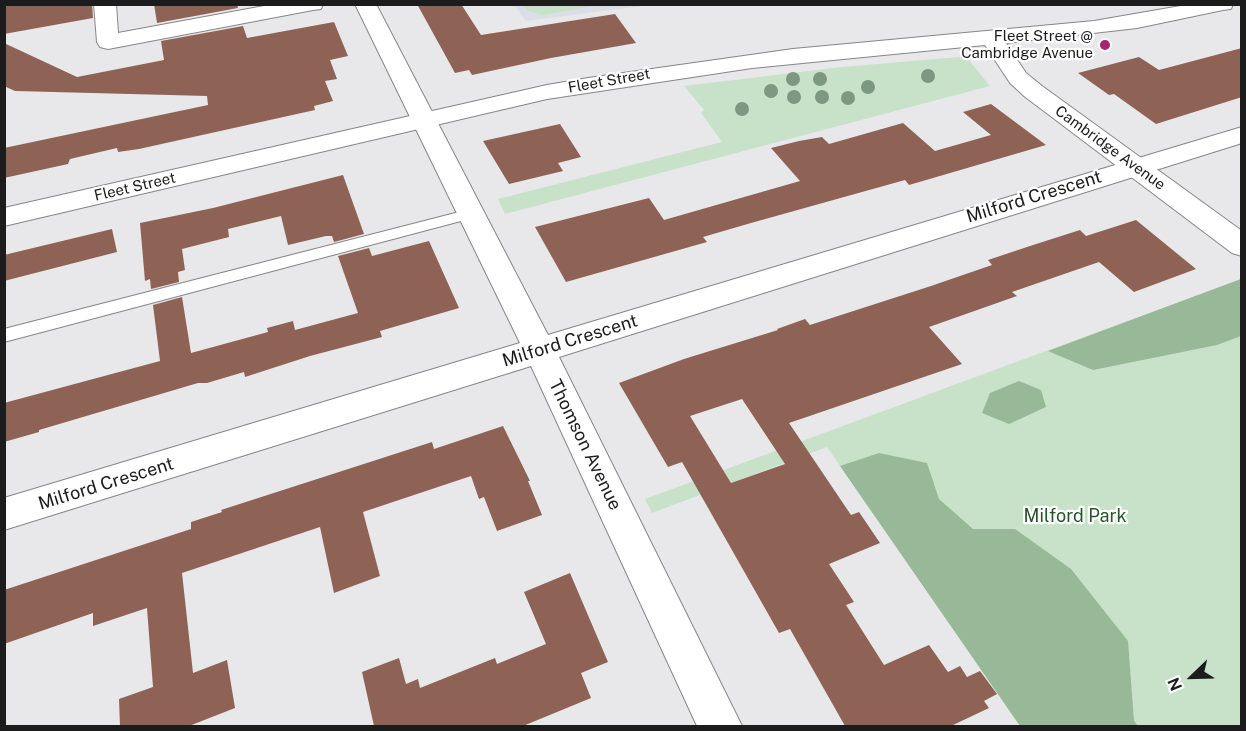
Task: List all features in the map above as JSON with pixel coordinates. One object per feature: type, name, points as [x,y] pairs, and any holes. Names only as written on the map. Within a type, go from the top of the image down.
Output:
[{"type":"street","points":[[105,4],[108,42],[313,4]]},
{"type":"street","name":"Thomson Avenue","points":[[365,4],[540,351],[720,726]]},
{"type":"street","name":"Fleet Street","points":[[4,217],[547,92],[672,70],[798,55],[1134,23],[1223,4]]},
{"type":"street","name":"Cambridge Avenue","points":[[991,38],[1018,78],[1033,91],[1242,246]]},
{"type":"street","name":"Milford Crescent","points":[[4,514],[1242,135]]},
{"type":"lane","points":[[4,336],[471,214]]},
{"type":"shaded area","points":[[514,5],[650,5],[526,21]]},
{"type":"green space","points":[[523,5],[598,5],[544,15],[528,11]]},
{"type":"green space","points":[[959,57],[968,59],[990,86],[505,214],[498,199],[722,142],[701,113],[704,110],[684,86],[842,67]]},
{"type":"green space","name":"Milford Park","points":[[1241,279],[1241,726],[1020,726],[827,447],[652,513],[645,499]]},
{"type":"green space","points":[[1241,279],[1241,336],[1217,345],[1093,370],[1048,351]]},
{"type":"green space","points":[[1019,381],[1041,390],[1046,407],[1009,424],[982,413],[990,393]]},
{"type":"green space","points":[[879,453],[927,463],[939,499],[973,529],[1015,529],[1071,569],[1128,641],[1134,721],[1138,726],[1020,726],[840,466]]},
{"type":"building","points":[[4,4],[92,4],[93,18],[4,34]]},
{"type":"building","points":[[154,4],[237,4],[238,8],[157,23]]},
{"type":"building","points":[[417,4],[461,4],[481,35],[615,14],[636,43],[472,75],[469,70],[455,73]]},
{"type":"building","points":[[334,22],[348,56],[330,60],[337,79],[325,81],[333,101],[314,106],[315,110],[139,149],[118,152],[117,148],[70,159],[68,164],[4,178],[4,148],[208,105],[207,96],[15,91],[4,86],[4,43],[77,77],[164,60],[161,41],[243,26],[247,38]]},
{"type":"building","points":[[1242,48],[1242,97],[1156,124],[1114,94],[1109,95],[1078,73],[1139,57],[1159,70]]},
{"type":"building","points":[[991,104],[1046,145],[909,185],[905,180],[751,223],[703,237],[707,242],[566,282],[535,227],[649,198],[664,220],[800,181],[771,148],[799,141],[822,137],[829,144],[903,123],[935,151],[991,135],[963,112]]},
{"type":"building","points":[[560,124],[581,157],[558,163],[563,171],[509,184],[483,141]]},
{"type":"building","points":[[343,175],[364,234],[334,242],[332,236],[326,236],[288,245],[281,216],[228,229],[229,237],[182,249],[185,270],[178,272],[179,282],[151,289],[150,279],[145,281],[140,223],[213,208]]},
{"type":"building","points":[[1136,220],[1196,269],[1134,292],[1099,262],[1012,292],[1017,296],[929,327],[962,364],[789,423],[851,515],[859,512],[880,543],[829,564],[854,602],[846,605],[884,665],[929,645],[948,672],[960,666],[967,677],[980,671],[997,694],[984,701],[989,708],[951,726],[845,726],[790,629],[779,633],[682,462],[668,467],[619,383],[805,319],[810,325],[931,286],[992,265],[988,260],[1080,230],[1086,236]],"holes":[[[742,399],[785,464],[731,483],[690,416]]]},
{"type":"building","points":[[112,229],[117,252],[4,281],[4,255]]},
{"type":"building","points":[[429,241],[459,308],[380,331],[382,337],[310,356],[245,377],[244,372],[207,383],[198,383],[4,442],[4,403],[160,361],[153,305],[182,297],[191,353],[268,332],[267,328],[293,321],[295,330],[358,313],[338,256],[369,248],[372,256]]},
{"type":"building","points":[[503,426],[530,481],[528,481],[542,515],[497,531],[484,497],[479,499],[471,476],[363,512],[380,576],[334,593],[320,527],[182,573],[193,673],[227,660],[235,708],[189,726],[120,726],[119,699],[153,687],[147,608],[93,626],[93,613],[4,644],[4,590],[191,529],[191,522],[222,512],[221,510],[432,442],[434,449]]},
{"type":"building","points":[[570,573],[608,662],[581,673],[591,698],[523,726],[374,726],[362,672],[399,658],[406,684],[418,679],[420,688],[495,658],[497,664],[546,644],[524,592]]},
{"type":"place","name":"Fleet Street @ Cambridge Avenue","points":[[1105,45]]}]
